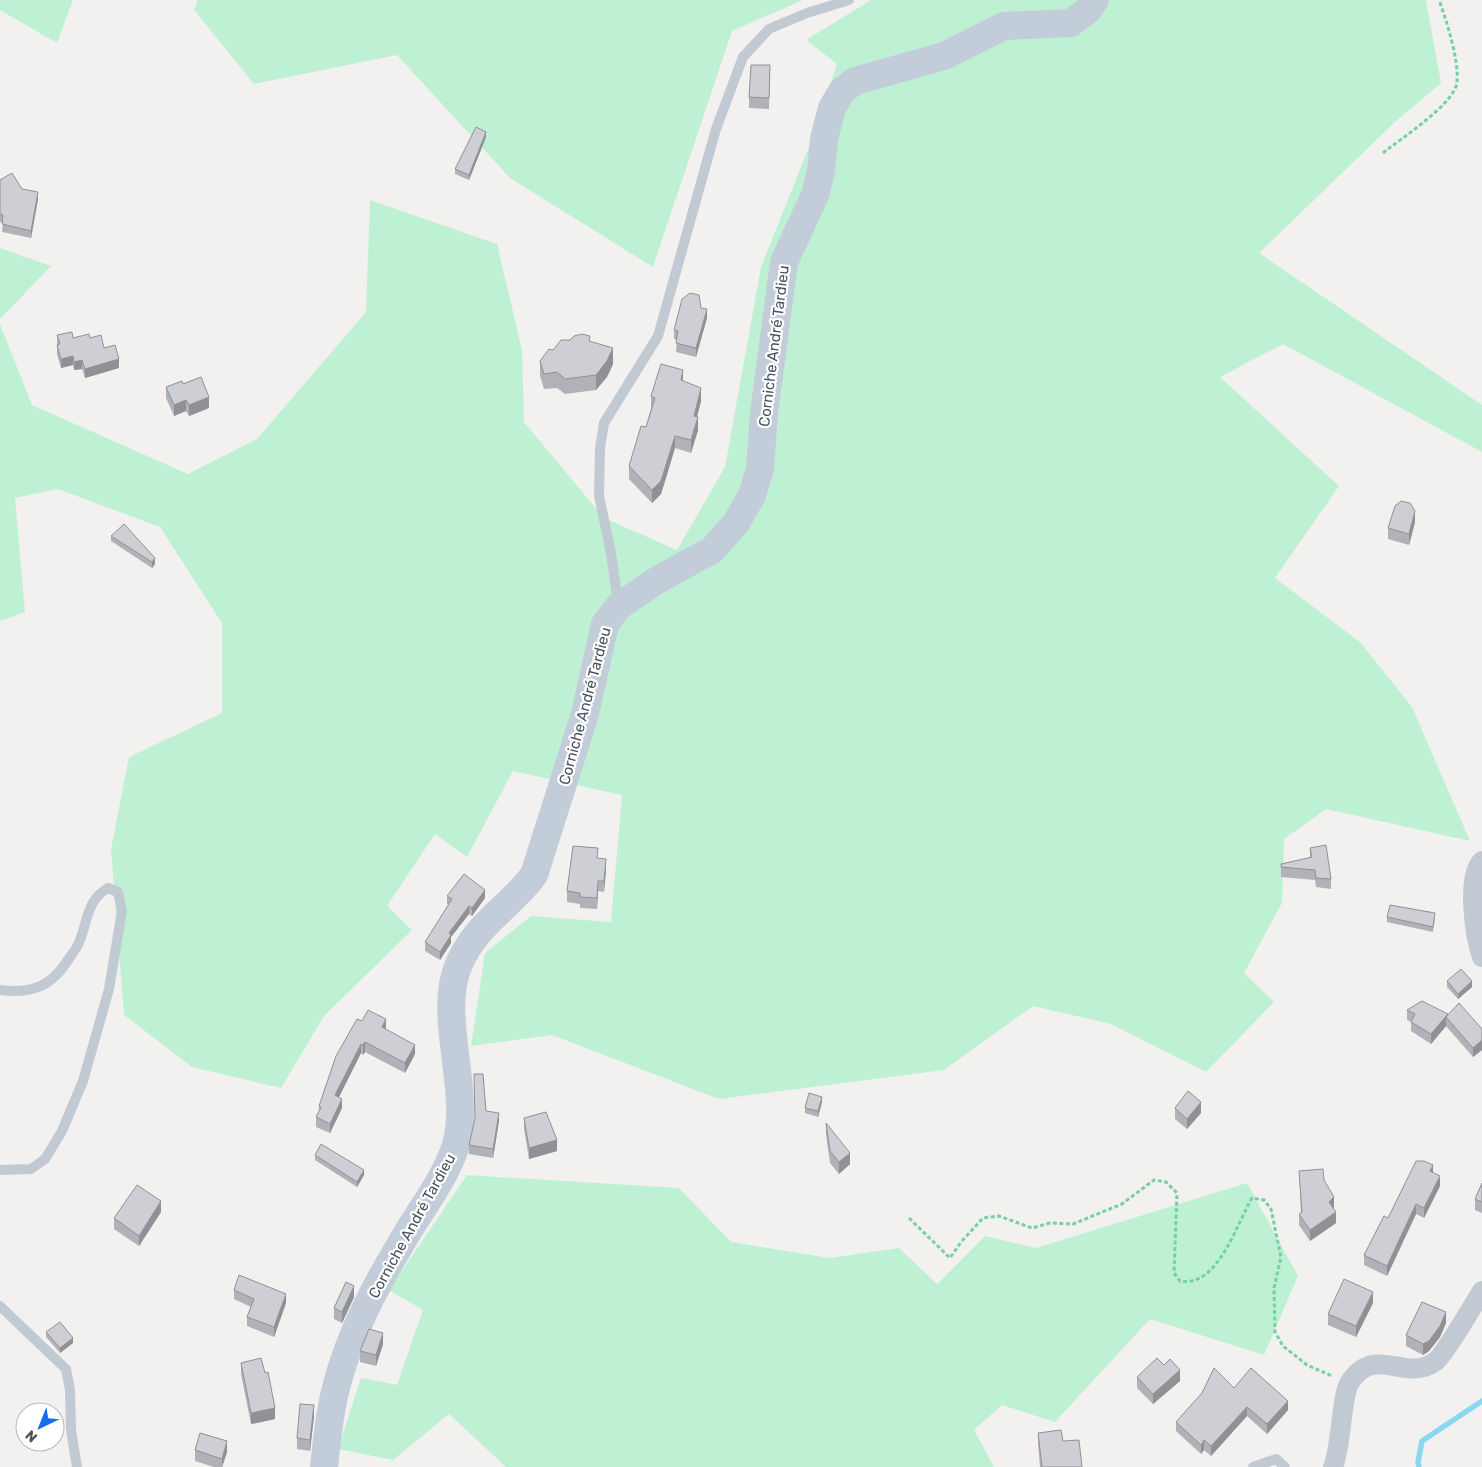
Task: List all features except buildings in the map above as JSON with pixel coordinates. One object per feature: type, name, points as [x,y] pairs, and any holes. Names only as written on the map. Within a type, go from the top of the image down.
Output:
[{"type":"street","name":"Corniche André Tardieu","points":[[324,1467],[336,1389],[350,1346],[380,1282],[449,1165],[456,1145],[460,1117],[460,1099],[452,998],[458,966],[480,928],[521,892],[534,875],[585,714],[605,624],[619,606],[659,579],[712,550],[736,523],[752,495],[760,469],[764,413],[784,262],[815,195],[821,171],[824,139],[832,108],[842,91],[855,81],[944,56],[1004,26],[1071,23],[1088,10],[1095,0]]},
{"type":"street","points":[[1482,861],[1477,866],[1473,896],[1478,947],[1482,957]]},
{"type":"street","points":[[1333,1467],[1339,1452],[1349,1383],[1359,1371],[1373,1363],[1416,1370],[1437,1360],[1482,1291]]},
{"type":"lane","points":[[619,606],[611,553],[599,496],[600,448],[604,423],[658,336],[716,129],[743,57],[769,29],[806,13],[849,0]]},
{"type":"lane","points":[[0,990],[19,992],[42,987],[60,972],[80,942],[88,910],[98,894],[108,888],[118,892],[122,911],[109,989],[83,1081],[73,1106],[62,1131],[45,1159],[31,1169],[0,1170]]},
{"type":"lane","points":[[0,1306],[66,1369],[70,1390],[71,1430],[77,1467]]},
{"type":"lane","points":[[1253,1467],[1276,1459],[1286,1467]]},
{"type":"path","points":[[1383,153],[1446,102],[1457,84],[1454,58],[1440,0]]},
{"type":"path","points":[[910,1218],[950,1258],[961,1242],[983,1218],[999,1216],[1032,1228],[1050,1223],[1073,1224],[1122,1204],[1154,1180],[1166,1182],[1177,1194],[1174,1273],[1180,1281],[1191,1283],[1202,1277],[1215,1264],[1237,1232],[1242,1214],[1252,1198],[1264,1200],[1271,1209],[1281,1257],[1274,1288],[1275,1332],[1283,1346],[1307,1365],[1349,1383]]},
{"type":"green space","points":[[0,0],[73,0],[57,43],[0,10]]},
{"type":"green space","points":[[198,0],[803,0],[732,31],[653,267],[510,178],[397,55],[254,84],[194,10]]},
{"type":"green space","points":[[871,0],[1426,0],[1441,83],[1396,121],[1259,253],[1482,405],[1482,452],[1283,344],[1220,377],[1339,486],[1275,578],[1360,642],[1412,707],[1470,841],[1326,809],[1284,839],[1282,903],[1244,973],[1274,1002],[1206,1072],[1111,1024],[1033,1006],[944,1070],[719,1099],[552,1035],[471,1046],[485,953],[531,916],[611,922],[622,795],[513,771],[467,857],[435,834],[387,906],[412,930],[324,1016],[281,1088],[192,1067],[124,1015],[111,849],[129,757],[222,713],[222,623],[160,527],[58,489],[15,498],[25,612],[0,621],[0,324],[32,405],[188,474],[257,439],[366,312],[370,200],[497,244],[522,350],[524,422],[604,518],[677,550],[725,467],[761,267],[815,132],[837,64],[806,40]]},
{"type":"green space","points":[[0,248],[51,266],[0,319]]},
{"type":"green space","points":[[467,1175],[679,1188],[731,1242],[829,1258],[899,1248],[937,1284],[985,1236],[1036,1248],[1247,1183],[1298,1276],[1264,1355],[1150,1319],[1055,1422],[1002,1405],[974,1430],[994,1467],[506,1467],[449,1414],[393,1460],[338,1449],[361,1378],[397,1385],[423,1310],[389,1290]]},
{"type":"waterway","points":[[1419,1467],[1418,1462],[1422,1441],[1482,1401]]}]
